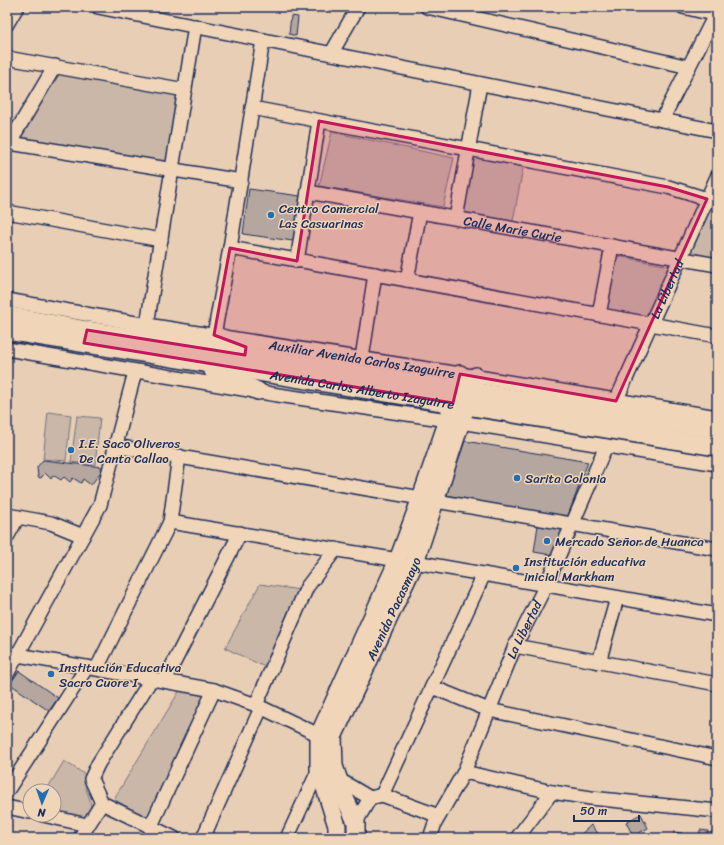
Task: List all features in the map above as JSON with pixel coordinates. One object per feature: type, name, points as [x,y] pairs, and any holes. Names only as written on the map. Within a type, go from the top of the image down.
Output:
[{"type":"main road","name":"Avenida Carlos Alberto Izaguirre","points":[[7,315],[86,337],[191,362],[464,390],[717,447]]},
{"type":"main road","name":"Avenida Carlos Alberto Izaguirre","points":[[7,332],[86,337],[282,361],[717,430]]},
{"type":"main road","points":[[214,335],[282,361]]},
{"type":"main road","points":[[191,362],[258,391]]},
{"type":"main road","name":"Avenida Pacasmayo","points":[[337,838],[337,826],[319,769],[319,735],[346,692],[415,562],[429,499],[464,390]]},
{"type":"main road","name":"Avenida Pacasmayo","points":[[356,830],[334,766],[333,736],[346,692],[398,560],[429,499]]},
{"type":"street","points":[[7,24],[17,7]]},
{"type":"street","points":[[98,7],[717,131]]},
{"type":"street","points":[[331,54],[358,7]]},
{"type":"street","points":[[427,7],[689,67]]},
{"type":"street","points":[[662,120],[716,15],[683,7]]},
{"type":"street","points":[[147,325],[195,26]]},
{"type":"street","points":[[214,335],[230,248],[263,40]]},
{"type":"street","points":[[7,58],[185,90]]},
{"type":"street","points":[[55,66],[8,145],[240,181]]},
{"type":"street","points":[[456,218],[480,84]]},
{"type":"street","points":[[252,108],[668,187],[707,199]]},
{"type":"street","points":[[297,260],[319,121]]},
{"type":"street","name":"La Libertad","points":[[616,401],[717,177]]},
{"type":"street","name":"Calle Marie Curie","points":[[308,192],[717,265]]},
{"type":"street","points":[[7,212],[161,240]]},
{"type":"street","points":[[407,280],[420,212]]},
{"type":"street","points":[[599,315],[612,246]]},
{"type":"street","points":[[230,248],[717,336]]},
{"type":"street","points":[[362,358],[375,274]]},
{"type":"street","name":"Auxiliar Avenida Carlos Izaguirre","points":[[7,300],[147,325],[362,358],[464,390],[616,401],[717,418]]},
{"type":"street","points":[[7,349],[135,372],[455,421],[717,464]]},
{"type":"street","points":[[7,674],[13,654],[83,536],[100,504],[135,372]]},
{"type":"street","points":[[115,446],[717,549]]},
{"type":"street","name":"La Libertad","points":[[430,838],[439,816],[464,772],[515,646],[546,585],[606,446]]},
{"type":"street","points":[[7,791],[92,668],[170,522],[179,456]]},
{"type":"street","points":[[7,537],[12,516],[51,523],[83,536]]},
{"type":"street","points":[[170,522],[398,560]]},
{"type":"street","points":[[174,838],[150,828],[102,803],[91,777],[98,764],[158,679],[240,533]]},
{"type":"street","points":[[203,838],[306,587],[336,549]]},
{"type":"street","points":[[415,562],[717,615]]},
{"type":"street","points":[[356,830],[376,797],[432,687],[484,574]]},
{"type":"street","points":[[599,662],[617,598]]},
{"type":"street","points":[[515,646],[717,684]]},
{"type":"street","points":[[13,654],[214,690],[258,706],[319,735]]},
{"type":"street","points":[[432,687],[489,710],[717,758]]},
{"type":"street","points":[[150,828],[214,690]]},
{"type":"street","points":[[287,838],[319,769]]},
{"type":"street","points":[[464,772],[552,792],[591,798],[717,811]]},
{"type":"street","points":[[338,778],[376,797],[439,816]]},
{"type":"street","points":[[517,838],[552,792]]},
{"type":"street","points":[[80,838],[102,803]]},
{"type":"street","points":[[7,807],[22,810]]},
{"type":"street","points":[[62,819],[87,825]]},
{"type":"highlighted area","points":[[319,121],[668,187],[707,199],[616,401],[460,374],[453,403],[84,343],[87,330],[245,355],[246,347],[214,335],[230,248],[297,261]]},
{"type":"shaded area","points":[[57,74],[180,96],[169,165],[19,141]]},
{"type":"shaded area","points":[[332,132],[454,158],[443,207],[319,186]]},
{"type":"shaded area","points":[[471,153],[524,163],[512,226],[460,217]]},
{"type":"shaded area","points":[[717,190],[717,260],[688,256]]},
{"type":"shaded area","points":[[612,255],[669,266],[646,318],[602,310]]},
{"type":"shaded area","points":[[48,412],[71,415],[66,461],[43,459]]},
{"type":"shaded area","points":[[77,416],[100,418],[95,465],[71,462]]},
{"type":"shaded area","points":[[260,584],[300,590],[265,667],[225,648]]},
{"type":"shaded area","points":[[180,690],[207,696],[148,820],[114,799]]},
{"type":"shaded area","points":[[64,761],[86,775],[85,784],[91,806],[85,819],[62,814],[62,783],[51,783]]},
{"type":"building","points":[[291,16],[298,17],[296,36],[289,34]]},
{"type":"building","name":"Centro Comercial Las Casuarinas","points":[[249,189],[300,196],[293,241],[243,234]]},
{"type":"building","name":"Sarita Colonia","points":[[465,441],[588,462],[567,518],[446,495]]},
{"type":"building","points":[[43,460],[102,467],[100,473],[91,485],[83,479],[81,483],[73,478],[70,482],[64,477],[61,480],[53,475],[51,479],[45,473],[41,478],[38,477],[37,467]]},
{"type":"building","name":"Mercado Señor de Huanca","points":[[538,525],[564,530],[552,555],[534,552]]},
{"type":"building","points":[[19,671],[58,698],[49,711],[10,684]]},
{"type":"building","points":[[641,814],[648,828],[633,836],[626,822]]},
{"type":"building","points":[[591,825],[602,838],[577,838]]},
{"type":"building","points":[[700,830],[708,831],[707,838],[686,838],[687,835],[699,837]]},
{"type":"building","points":[[712,831],[717,832],[717,838],[711,838]]},
{"type":"building","points":[[674,832],[682,833],[682,838],[673,838]]},
{"type":"place","name":"Centro Comercial Las Casuarinas","points":[[271,215]]},
{"type":"place","name":"I.E. Saco Oliveros De Canta Callao","points":[[71,450]]},
{"type":"place","name":"Sarita Colonia","points":[[517,478]]},
{"type":"place","name":"Mercado Señor de Huanca","points":[[547,541]]},
{"type":"place","name":"Institución educativa inicial Markham","points":[[516,568]]},
{"type":"place","name":"Institución Educativa Sacro Cuore I","points":[[51,674]]}]
